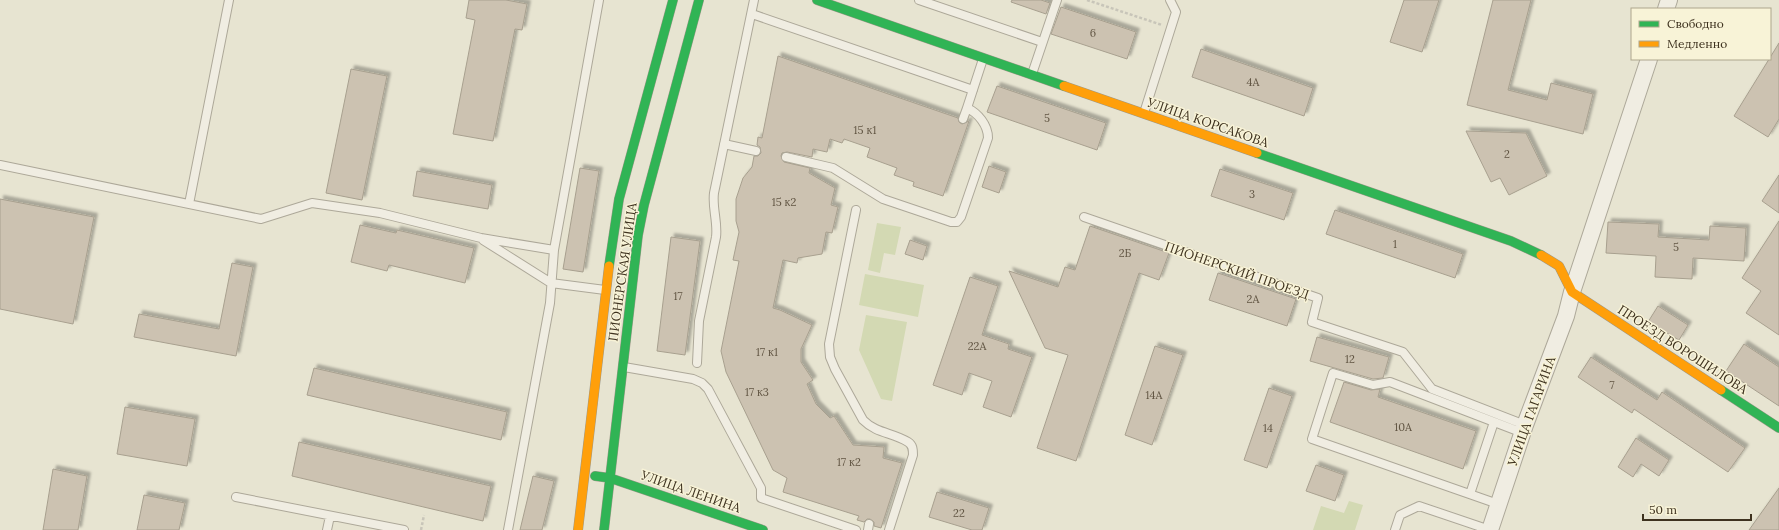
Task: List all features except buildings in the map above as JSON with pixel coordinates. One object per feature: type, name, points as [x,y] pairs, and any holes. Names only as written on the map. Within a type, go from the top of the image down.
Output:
[{"type":"main road","name":"ПИОНЕРСКАЯ УЛИЦА","points":[[578,530],[618,199],[673,0]]},
{"type":"main road","name":"ПИОНЕРСКАЯ УЛИЦА","points":[[604,530],[638,235],[644,205],[700,0]]},
{"type":"main road","name":"УЛИЦА КОРСАКОВА","points":[[817,0],[1511,241],[1546,257],[1559,266],[1572,292]]},
{"type":"main road","name":"ПРОЕЗД ВОРОШИЛОВА","points":[[1572,292],[1779,428]]},
{"type":"main road","name":"УЛИЦА ЛЕНИНА","points":[[584,474],[610,478],[758,529]]},
{"type":"street","name":"УЛИЦА ГАГАРИНА","points":[[1490,530],[1524,429],[1566,316],[1572,292],[1649,60]]},
{"type":"lane","points":[[189,204],[229,0]]},
{"type":"lane","points":[[508,530],[550,303],[554,250],[599,0]]},
{"type":"lane","points":[[697,363],[699,321],[717,230],[713,208],[714,193],[754,0]]},
{"type":"lane","points":[[919,0],[1042,42]]},
{"type":"lane","points":[[1031,74],[1057,0]]},
{"type":"lane","points":[[1143,113],[1176,12],[1170,0]]},
{"type":"lane","points":[[752,14],[973,90]]},
{"type":"lane","points":[[963,120],[984,58]]},
{"type":"lane","points":[[786,157],[834,168],[883,199],[951,222],[957,222],[961,217],[988,138],[988,131],[985,124],[973,110],[967,108]]},
{"type":"lane","points":[[724,144],[756,151]]},
{"type":"lane","points":[[0,165],[261,219],[312,203],[380,214],[481,238],[554,250]]},
{"type":"lane","points":[[856,210],[829,344],[830,357],[863,420],[869,426],[878,431],[908,442],[913,448],[913,455],[889,530]]},
{"type":"lane","name":"ПИОНЕРСКИЙ ПРОЕЗД","points":[[1084,217],[1318,298],[1312,322],[1403,352],[1432,389],[1524,429]]},
{"type":"lane","points":[[481,238],[551,283],[606,290]]},
{"type":"lane","points":[[623,367],[693,379],[702,383],[708,390],[762,488],[761,498],[856,530]]},
{"type":"lane","points":[[1498,504],[1312,439],[1333,373],[1373,385],[1390,382],[1494,422],[1524,429]]},
{"type":"lane","points":[[1470,494],[1494,422]]},
{"type":"lane","points":[[236,497],[404,530]]},
{"type":"lane","points":[[1395,530],[1400,515],[1419,506],[1490,530]]},
{"type":"lane","points":[[327,530],[330,516]]},
{"type":"path","points":[[1086,0],[1171,28]]},
{"type":"path","points":[[421,530],[424,515]]},
{"type":"green space","points":[[877,223],[901,227],[895,255],[884,253],[880,273],[868,270]]},
{"type":"green space","points":[[865,274],[924,285],[918,317],[859,305]]},
{"type":"green space","points":[[866,315],[907,322],[892,401],[881,399],[859,350]]},
{"type":"green space","points":[[1349,501],[1363,505],[1355,530],[1313,530],[1321,506],[1344,513]]},
{"type":"traffic: fast","points":[[609,266],[619,199],[673,0]]},
{"type":"traffic: fast","points":[[604,530],[638,235],[644,205],[699,0]]},
{"type":"traffic: fast","points":[[817,0],[1064,86]]},
{"type":"traffic: fast","points":[[1257,153],[1511,241],[1541,255]]},
{"type":"traffic: fast","points":[[1721,390],[1779,428]]},
{"type":"traffic: fast","points":[[595,476],[610,478],[763,530]]},
{"type":"traffic: slow","points":[[1064,86],[1257,153]]},
{"type":"traffic: slow","points":[[1541,255],[1559,266],[1572,292],[1721,390]]},
{"type":"traffic: slow","points":[[578,530],[609,266]]}]
